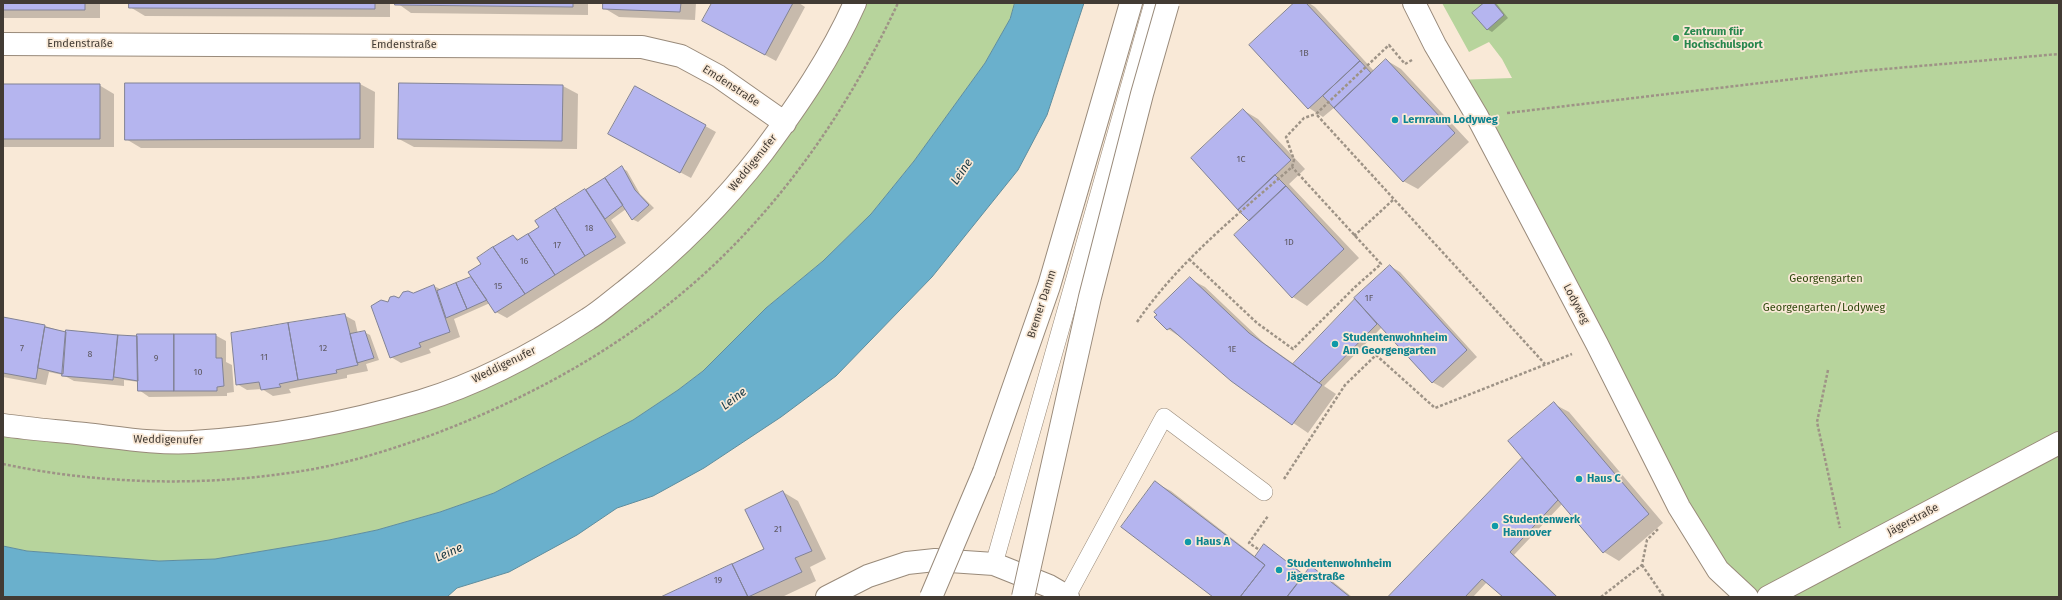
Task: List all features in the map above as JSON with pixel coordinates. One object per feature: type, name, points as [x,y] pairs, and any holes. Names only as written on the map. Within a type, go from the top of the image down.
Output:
[{"type":"street","name":"Weddigenufer","points":[[3,425],[131,440],[191,442],[310,429],[423,400],[478,379],[533,351],[590,318],[644,276],[696,230],[747,173],[784,123],[820,71],[855,3]]},
{"type":"street","name":"Bremer Damm","points":[[931,597],[984,472],[1049,286],[1131,3]]},
{"type":"street","points":[[1023,597],[1090,296],[1142,94],[1168,3]]},
{"type":"street","name":"Lodyweg","points":[[1414,3],[1435,45],[1477,116],[1597,344],[1679,507],[1718,570],[1746,597]]},
{"type":"street","name":"Emdenstraße","points":[[3,44],[642,47],[681,56],[718,76],[784,123]]},
{"type":"street","name":"Jägerstraße","points":[[1768,597],[2059,443]]},
{"type":"street","points":[[827,597],[868,576],[907,563],[934,560],[994,564],[1049,586],[1068,597]]},
{"type":"lane","points":[[994,564],[1152,3]]},
{"type":"lane","points":[[1068,597],[1164,417],[1264,492]]},
{"type":"path","points":[[1137,322],[1148,306],[1189,259],[1292,167],[1294,160],[1286,137],[1304,118],[1316,114],[1389,45],[1405,64],[1435,45]]},
{"type":"path","points":[[1477,116],[1862,71],[2059,54]]},
{"type":"path","points":[[1316,114],[1545,364]]},
{"type":"path","points":[[1189,259],[1257,323],[1293,349],[1355,287],[1381,264],[1292,167]]},
{"type":"path","points":[[1354,236],[1394,198]]},
{"type":"path","points":[[1280,485],[1345,385],[1376,355],[1435,408],[1597,344]]},
{"type":"path","points":[[1828,370],[1817,422],[1846,556]]},
{"type":"path","points":[[1601,597],[1642,565],[1647,540],[1679,507]]},
{"type":"path","points":[[1249,543],[1258,549]]},
{"type":"path","points":[[1642,565],[1664,597]]},
{"type":"green space","points":[[855,3],[1015,3],[1010,19],[985,63],[914,161],[871,214],[823,261],[766,308],[703,371],[678,390],[633,420],[494,493],[440,512],[377,530],[329,540],[215,559],[159,561],[27,551],[3,546],[3,427],[131,440],[310,429],[533,351],[696,230]]},
{"type":"green space","name":"Georgengarten","points":[[1442,3],[2059,3],[2059,597],[1747,597],[1718,570],[1456,80],[1512,78],[1502,59],[1489,42],[1469,52]]},
{"type":"water","name":"Leine","points":[[1015,3],[1084,3],[1047,115],[1018,170],[932,277],[836,376],[781,417],[704,468],[653,496],[617,508],[577,535],[509,572],[457,588],[447,597],[3,597],[3,546],[27,551],[159,561],[215,559],[329,540],[377,530],[440,512],[494,493],[633,420],[678,390],[703,371],[766,308],[823,261],[871,214],[914,161],[985,63],[1010,19]]},
{"type":"building","points":[[3,3],[85,3],[85,10],[3,10]]},
{"type":"building","points":[[129,3],[375,3],[375,9],[129,8]]},
{"type":"building","points":[[395,3],[573,3],[573,7],[395,5]]},
{"type":"building","points":[[603,3],[681,3],[680,12],[603,9]]},
{"type":"building","points":[[712,3],[793,3],[765,55],[702,21]]},
{"type":"building","points":[[1294,3],[1306,3],[1360,61],[1308,109],[1249,45]]},
{"type":"building","points":[[1484,3],[1494,3],[1504,15],[1487,30],[1472,13]]},
{"type":"building","name":"Lernraum Lodyweg","points":[[1386,59],[1455,133],[1403,182],[1334,108]]},
{"type":"building","points":[[1360,61],[1371,73],[1334,108],[1323,96]]},
{"type":"building","points":[[125,83],[360,83],[360,139],[125,140]]},
{"type":"building","points":[[399,83],[563,85],[562,141],[398,139]]},
{"type":"building","points":[[3,84],[100,84],[100,139],[3,139]]},
{"type":"building","points":[[635,86],[706,125],[680,173],[608,134]]},
{"type":"building","points":[[1243,109],[1291,160],[1238,210],[1191,158]]},
{"type":"building","points":[[622,166],[635,190],[649,205],[632,220],[605,178]]},
{"type":"building","points":[[1275,175],[1286,186],[1249,221],[1238,210]]},
{"type":"building","points":[[605,178],[623,205],[605,219],[586,190]]},
{"type":"building","points":[[1286,186],[1344,249],[1292,298],[1234,235]]},
{"type":"building","points":[[585,189],[616,237],[585,256],[555,208]]},
{"type":"building","points":[[555,208],[585,256],[555,275],[528,234],[539,227],[535,221]]},
{"type":"building","points":[[528,234],[555,275],[525,294],[493,247],[513,235],[517,240]]},
{"type":"building","points":[[493,247],[525,294],[495,313],[468,272],[481,264],[477,258]]},
{"type":"building","points":[[1390,265],[1467,350],[1432,383],[1354,298]]},
{"type":"building","points":[[471,277],[487,300],[467,309],[456,283]]},
{"type":"building","points":[[1190,277],[1249,333],[1322,385],[1292,425],[1231,381],[1170,328],[1167,330],[1154,317],[1157,315],[1154,312]]},
{"type":"building","points":[[456,283],[467,309],[446,318],[437,291]]},
{"type":"building","points":[[434,285],[450,332],[419,343],[421,347],[390,358],[371,306],[381,300],[388,302],[390,297],[394,296],[399,298],[403,292],[408,291],[413,293]]},
{"type":"building","name":"Studentenwohnheim Am Georgengarten","points":[[1355,299],[1377,324],[1319,383],[1293,364]]},
{"type":"building","points":[[345,314],[358,365],[336,370],[337,373],[298,380],[288,323]]},
{"type":"building","points":[[3,317],[45,325],[36,379],[3,373]]},
{"type":"building","points":[[288,323],[298,380],[279,384],[281,387],[261,390],[259,382],[236,385],[231,333]]},
{"type":"building","points":[[45,327],[66,332],[63,374],[38,368]]},
{"type":"building","points":[[66,330],[118,335],[113,380],[62,376]]},
{"type":"building","points":[[365,331],[374,358],[357,363],[350,334]]},
{"type":"building","points":[[137,334],[174,334],[174,391],[138,391]]},
{"type":"building","points":[[174,334],[216,334],[216,358],[222,358],[224,386],[217,387],[217,391],[174,391]]},
{"type":"building","points":[[118,335],[137,336],[138,381],[114,377]]},
{"type":"building","name":"Haus C","points":[[1554,402],[1649,514],[1603,553],[1508,441]]},
{"type":"building","name":"Studentenwerk Hannover","points":[[1522,458],[1558,500],[1510,552],[1557,597],[1503,597],[1482,579],[1465,597],[1388,597]]},
{"type":"building","name":"Haus A","points":[[1155,481],[1265,565],[1240,597],[1213,597],[1121,527]]},
{"type":"building","points":[[783,491],[812,551],[795,558],[802,572],[748,597],[732,564],[764,549],[745,510]]},
{"type":"building","name":"Studentenwohnheim Jägerstraße","points":[[1264,544],[1304,575],[1287,597],[1240,597],[1265,565],[1255,557]]},
{"type":"building","points":[[732,564],[748,597],[661,597]]},
{"type":"building","points":[[1311,566],[1350,597],[1287,597]]},
{"type":"place","name":"Zentrum für Hochschulsport","points":[[1676,38]]},
{"type":"place","name":"Lernraum Lodyweg","points":[[1395,120]]},
{"type":"place","name":"Studentenwohnheim Am Georgengarten","points":[[1335,344]]},
{"type":"place","name":"Haus C","points":[[1579,479]]},
{"type":"place","name":"Studentenwerk Hannover","points":[[1495,526]]},
{"type":"place","name":"Haus A","points":[[1188,542]]},
{"type":"place","name":"Studentenwohnheim Jägerstraße","points":[[1279,570]]},
{"type":"park label","name":"Georgengarten/Lodyweg","points":[[1824,308]]}]
